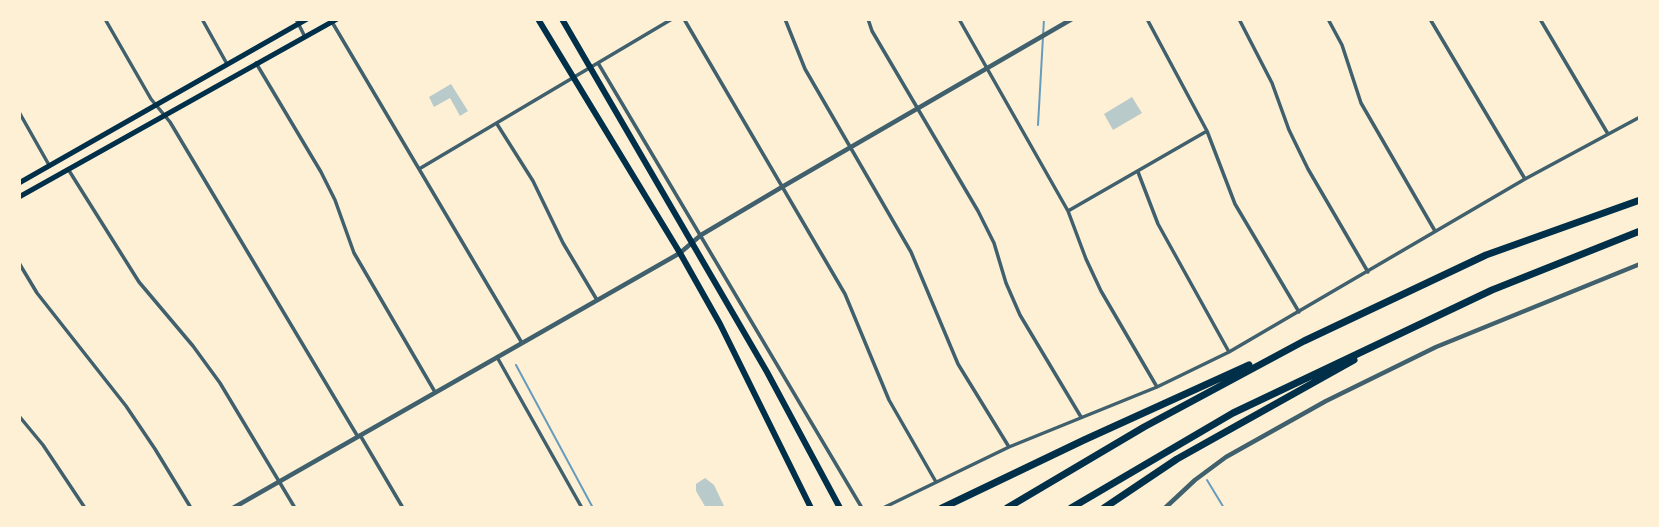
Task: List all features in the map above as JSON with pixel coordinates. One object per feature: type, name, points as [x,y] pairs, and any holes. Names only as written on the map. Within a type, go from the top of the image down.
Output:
[{"type":"highway","points":[[942,508],[1486,255],[1640,200]]},
{"type":"highway","points":[[1071,508],[1233,413],[1492,290],[1640,231]]},
{"type":"highway","points":[[1104,508],[1177,459],[1412,328]]},
{"type":"highway","points":[[1006,508],[1144,427],[1304,341]]},
{"type":"main road","points":[[19,183],[297,22],[307,19]]},
{"type":"main road","points":[[538,19],[720,324],[811,508]]},
{"type":"main road","points":[[562,19],[767,372],[840,508]]},
{"type":"main road","points":[[19,197],[334,20]]},
{"type":"street","points":[[105,19],[155,105],[164,115],[404,508]]},
{"type":"street","points":[[202,19],[227,64]]},
{"type":"street","points":[[419,169],[672,19]]},
{"type":"street","points":[[684,19],[845,294],[888,400],[936,482]]},
{"type":"street","points":[[785,19],[805,69],[911,252],[958,364],[1009,447]]},
{"type":"street","points":[[868,19],[872,31],[978,211],[994,243],[1006,283],[1020,315],[1081,417]]},
{"type":"street","points":[[959,19],[1068,211],[1101,291],[1157,387]]},
{"type":"street","points":[[233,508],[680,253],[701,236],[782,187],[1072,19]]},
{"type":"street","points":[[1147,19],[1207,131],[1235,204],[1299,313]]},
{"type":"street","points":[[1239,19],[1272,83],[1289,130],[1308,169],[1368,272]]},
{"type":"street","points":[[1328,19],[1342,44],[1361,103],[1436,231]]},
{"type":"street","points":[[1430,19],[1525,179]]},
{"type":"street","points":[[1540,19],[1608,134]]},
{"type":"street","points":[[334,20],[522,343]]},
{"type":"street","points":[[297,22],[304,35]]},
{"type":"street","points":[[256,63],[321,172],[335,200],[355,254],[435,392]]},
{"type":"street","points":[[598,63],[861,506]]},
{"type":"street","points":[[19,113],[49,165]]},
{"type":"street","points":[[883,508],[1009,447],[1157,387],[1229,352],[1525,179],[1640,117]]},
{"type":"street","points":[[497,124],[533,181],[563,243],[597,300]]},
{"type":"street","points":[[1068,211],[1207,131]]},
{"type":"street","points":[[68,169],[139,282],[220,383],[295,508]]},
{"type":"street","points":[[1138,172],[1157,224],[1229,352]]},
{"type":"street","points":[[19,263],[37,293],[131,413],[191,508]]},
{"type":"street","points":[[1165,508],[1195,480],[1226,457],[1325,401],[1436,347],[1640,264]]},
{"type":"street","points":[[497,357],[582,508]]},
{"type":"street","points":[[19,416],[43,444],[85,508]]},
{"type":"shaded area","points":[[451,84],[468,111],[460,116],[450,98],[434,107],[429,97]]},
{"type":"shaded area","points":[[1132,97],[1142,113],[1113,130],[1104,114]]},
{"type":"shaded area","points":[[705,478],[714,485],[725,508],[706,508],[696,491],[696,484]]},
{"type":"waterway","points":[[1038,125],[1044,19]]},
{"type":"waterway","points":[[516,365],[593,508]]},
{"type":"waterway","points":[[1207,480],[1224,508]]}]
